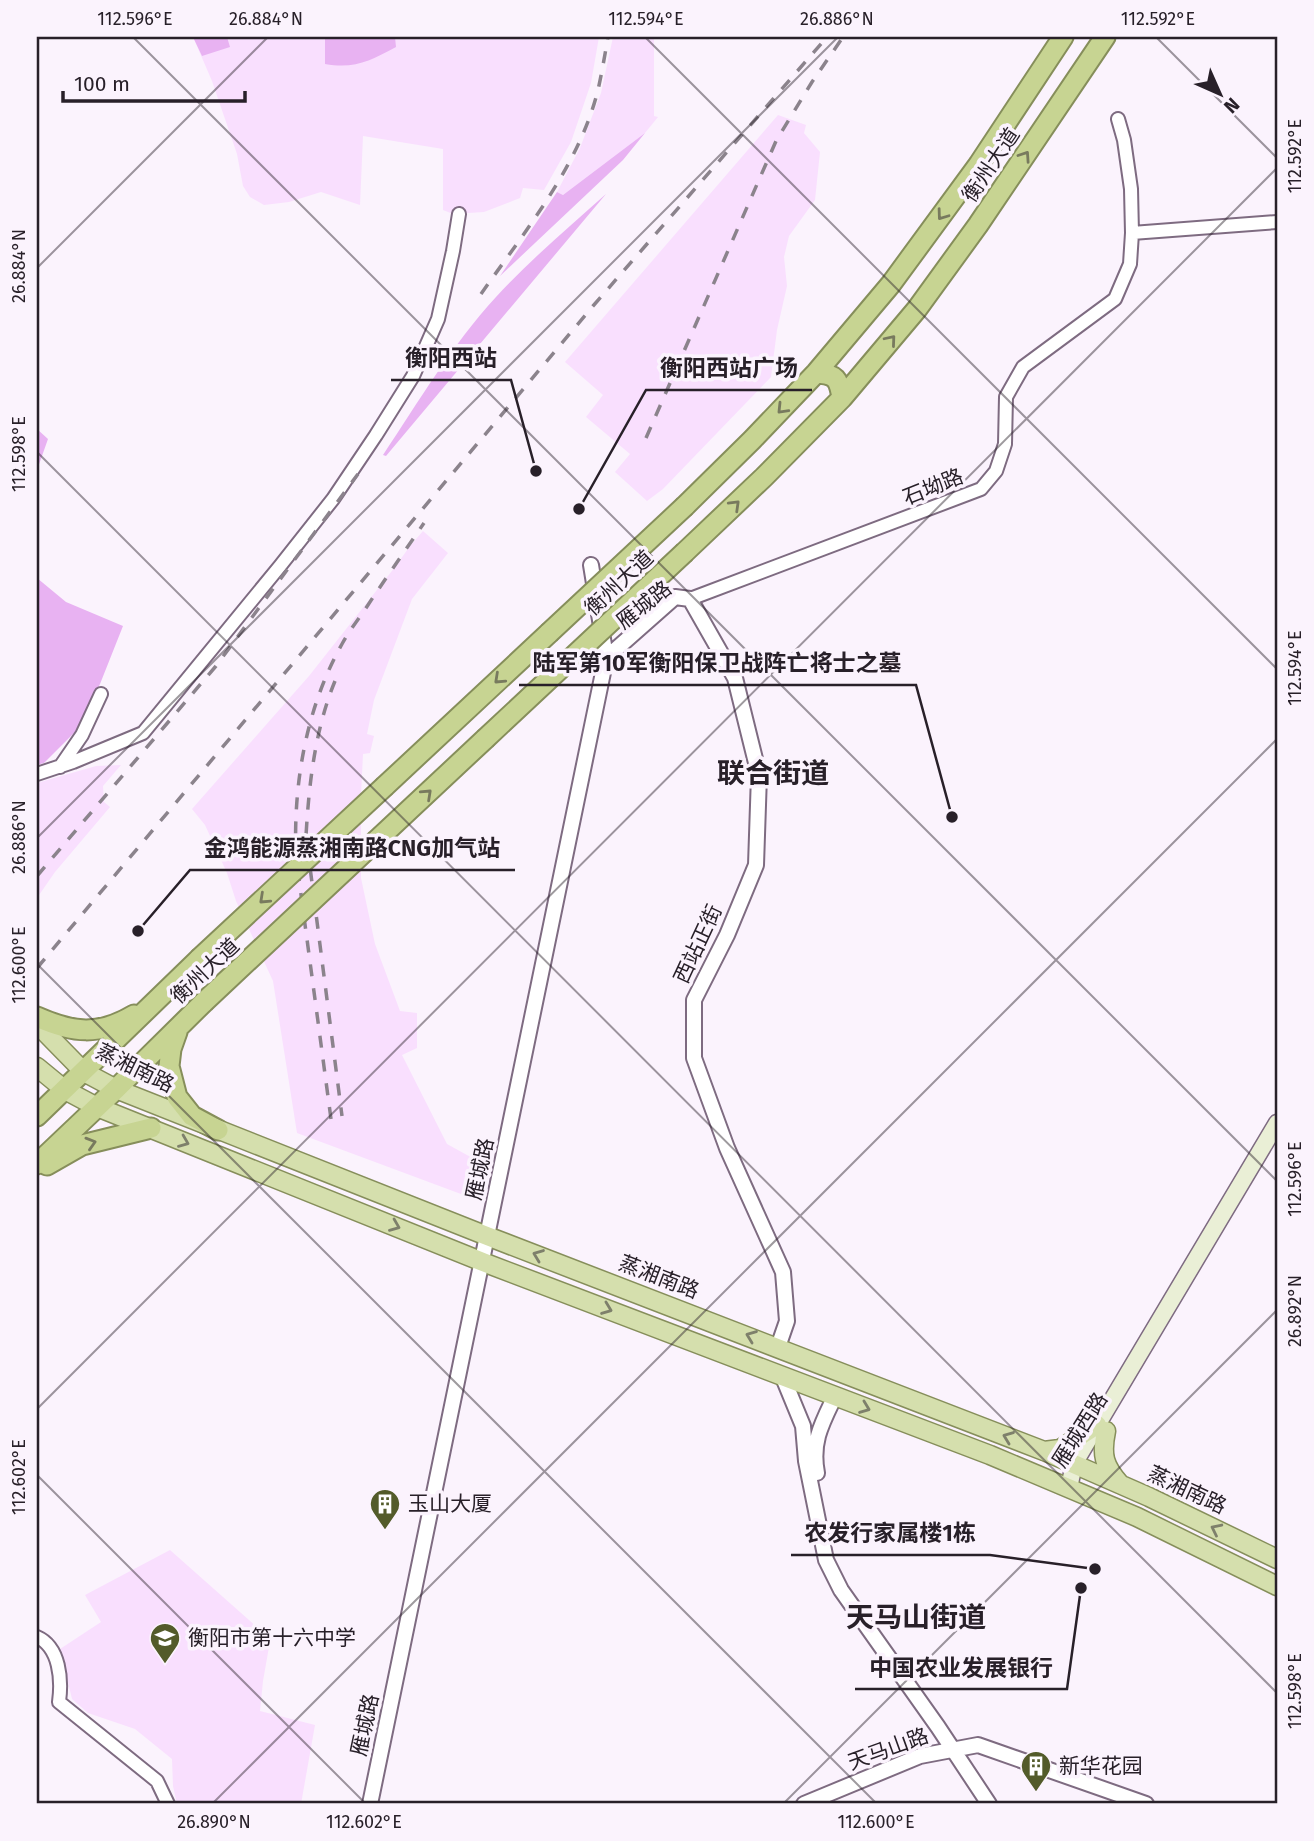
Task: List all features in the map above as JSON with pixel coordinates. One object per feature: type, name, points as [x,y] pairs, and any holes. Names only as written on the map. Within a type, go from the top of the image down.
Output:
[{"type":"highway","name":"衡州大道","points":[[38,1114],[199,959],[685,506],[816,373],[891,284],[979,164],[1063,37]]},
{"type":"highway","name":"衡州大道","points":[[37,1164],[204,1002],[764,477],[842,398],[917,309],[978,225],[1105,37]]},
{"type":"highway","points":[[891,284],[886,296],[886,304],[891,310],[905,313],[917,309]]},
{"type":"highway","points":[[816,373],[829,374],[836,378],[842,398]]},
{"type":"highway","points":[[37,1017],[78,1031],[100,1030],[122,1022],[153,1004]]},
{"type":"highway","points":[[179,1027],[171,1049],[169,1066],[177,1097],[192,1116],[218,1130]]},
{"type":"highway","points":[[37,1170],[82,1145],[151,1128]]},
{"type":"main road","name":"蒸湘南路","points":[[37,1024],[84,1072],[116,1089],[1044,1451],[1277,1559]]},
{"type":"main road","points":[[37,1067],[65,1090],[97,1107],[485,1263],[990,1455],[1137,1517],[1277,1586]]},
{"type":"main road","name":"雁城西路","points":[[1069,1488],[1079,1466],[1277,1123]]},
{"type":"main road","name":"雁城西路","points":[[1101,1428],[1277,1140]]},
{"type":"main road","points":[[1044,1451],[1060,1448],[1101,1428],[1104,1461],[1120,1484]]},
{"type":"street","name":"石坳路","points":[[690,599],[981,489],[996,471],[1005,444],[1006,397],[1023,367],[1115,299],[1130,264],[1131,189],[1124,140],[1118,120]]},
{"type":"street","points":[[37,774],[143,733],[333,499],[413,376],[438,319],[459,214]]},
{"type":"street","points":[[1132,233],[1277,222]]},
{"type":"street","points":[[591,565],[605,650],[610,657]]},
{"type":"street","name":"雁城路","points":[[378,1804],[490,1237],[610,657],[676,601],[690,599]]},
{"type":"street","name":"西站正街","points":[[690,599],[735,678],[759,775],[756,865],[727,934],[694,1000],[694,1058],[727,1148],[783,1272],[788,1321],[778,1347]]},
{"type":"street","points":[[60,767],[82,735],[101,694]]},
{"type":"street","name":"雁城路","points":[[370,1804],[485,1263]]},
{"type":"street","points":[[782,1375],[803,1426],[806,1461],[826,1560],[841,1590],[997,1804]]},
{"type":"street","points":[[835,1396],[818,1430],[814,1460],[833,1559],[848,1588],[959,1752],[989,1804]]},
{"type":"street","points":[[37,1637],[44,1640],[58,1663],[61,1684],[59,1702],[157,1781],[168,1804]]},
{"type":"street","name":"天马山路","points":[[821,1804],[978,1745],[1146,1804]]},
{"type":"street","name":"天马山路","points":[[804,1804],[920,1756],[959,1752],[979,1753],[1021,1765],[1128,1804]]},
{"type":"shaded area","points":[[193,37],[599,37],[591,83],[571,142],[544,190],[523,188],[520,198],[484,212],[453,214],[443,210],[443,149],[363,136],[360,205],[321,192],[289,202],[264,205],[250,197],[243,186],[237,154],[212,81]]},
{"type":"shaded area","points":[[193,37],[227,37],[230,47],[202,56]]},
{"type":"shaded area","points":[[325,37],[395,37],[396,47],[362,63],[325,64]]},
{"type":"shaded area","points":[[613,37],[654,37],[654,116],[658,117],[645,133],[563,195],[557,192],[580,148],[601,93]]},
{"type":"shaded area","points":[[778,115],[806,125],[804,133],[820,152],[815,200],[789,236],[784,257],[787,286],[777,330],[771,377],[663,489],[647,501],[615,472],[630,454],[586,417],[603,395],[565,362]]},
{"type":"shaded area","points":[[645,133],[623,160],[500,276],[557,192],[563,195]]},
{"type":"shaded area","points":[[606,194],[386,456],[383,455],[436,374],[480,315],[522,270]]},
{"type":"shaded area","points":[[37,429],[48,439],[37,470]]},
{"type":"shaded area","points":[[423,531],[448,553],[412,599],[374,700],[367,734],[374,736],[370,753],[363,754],[361,878],[375,944],[400,1011],[417,1013],[417,1048],[402,1055],[447,1144],[476,1160],[469,1197],[297,1133],[273,981],[205,825],[192,809],[309,676]]},
{"type":"shaded area","points":[[37,578],[66,602],[123,626],[100,684],[75,732],[44,763],[37,765]]},
{"type":"shaded area","points":[[121,765],[103,786],[104,802],[110,807],[55,872],[37,898],[37,783],[96,766]]},
{"type":"shaded area","name":"衡阳市第十六中学","points":[[170,1550],[258,1628],[269,1647],[260,1711],[315,1725],[301,1804],[177,1804],[172,1759],[135,1729],[88,1713],[72,1699],[60,1649],[101,1622],[85,1595]]},
{"type":"railway","points":[[481,294],[549,197],[578,145],[598,90],[608,37]]},
{"type":"railway","points":[[37,968],[593,306],[827,37]]},
{"type":"railway","points":[[646,438],[776,141],[843,37]]},
{"type":"railway","points":[[37,876],[216,666],[358,474]]},
{"type":"railway","points":[[331,1119],[296,857],[297,802],[304,747],[319,694],[348,635],[424,523]]},
{"type":"railway","points":[[335,681],[322,718],[314,757],[306,836],[342,1116]]},
{"type":"place","name":"衡阳西站","points":[[536,471]]},
{"type":"place","name":"衡阳西站广场","points":[[579,509]]},
{"type":"place","name":"陆军第10军衡阳保卫战阵亡将士之墓","points":[[952,817]]},
{"type":"place","name":"金鸿能源蒸湘南路CNG加气站","points":[[138,931]]},
{"type":"place","name":"玉山大厦","points":[[385,1531]]},
{"type":"place","name":"农发行家属楼1栋","points":[[1095,1569]]},
{"type":"place","name":"中国农业发展银行","points":[[1081,1588]]},
{"type":"place","name":"衡阳市第十六中学","points":[[165,1665]]},
{"type":"place","name":"新华花园","points":[[1036,1793]]},
{"type":"district","name":"联合街道","points":[[773,773]]},
{"type":"district","name":"天马山街道","points":[[916,1617]]}]
